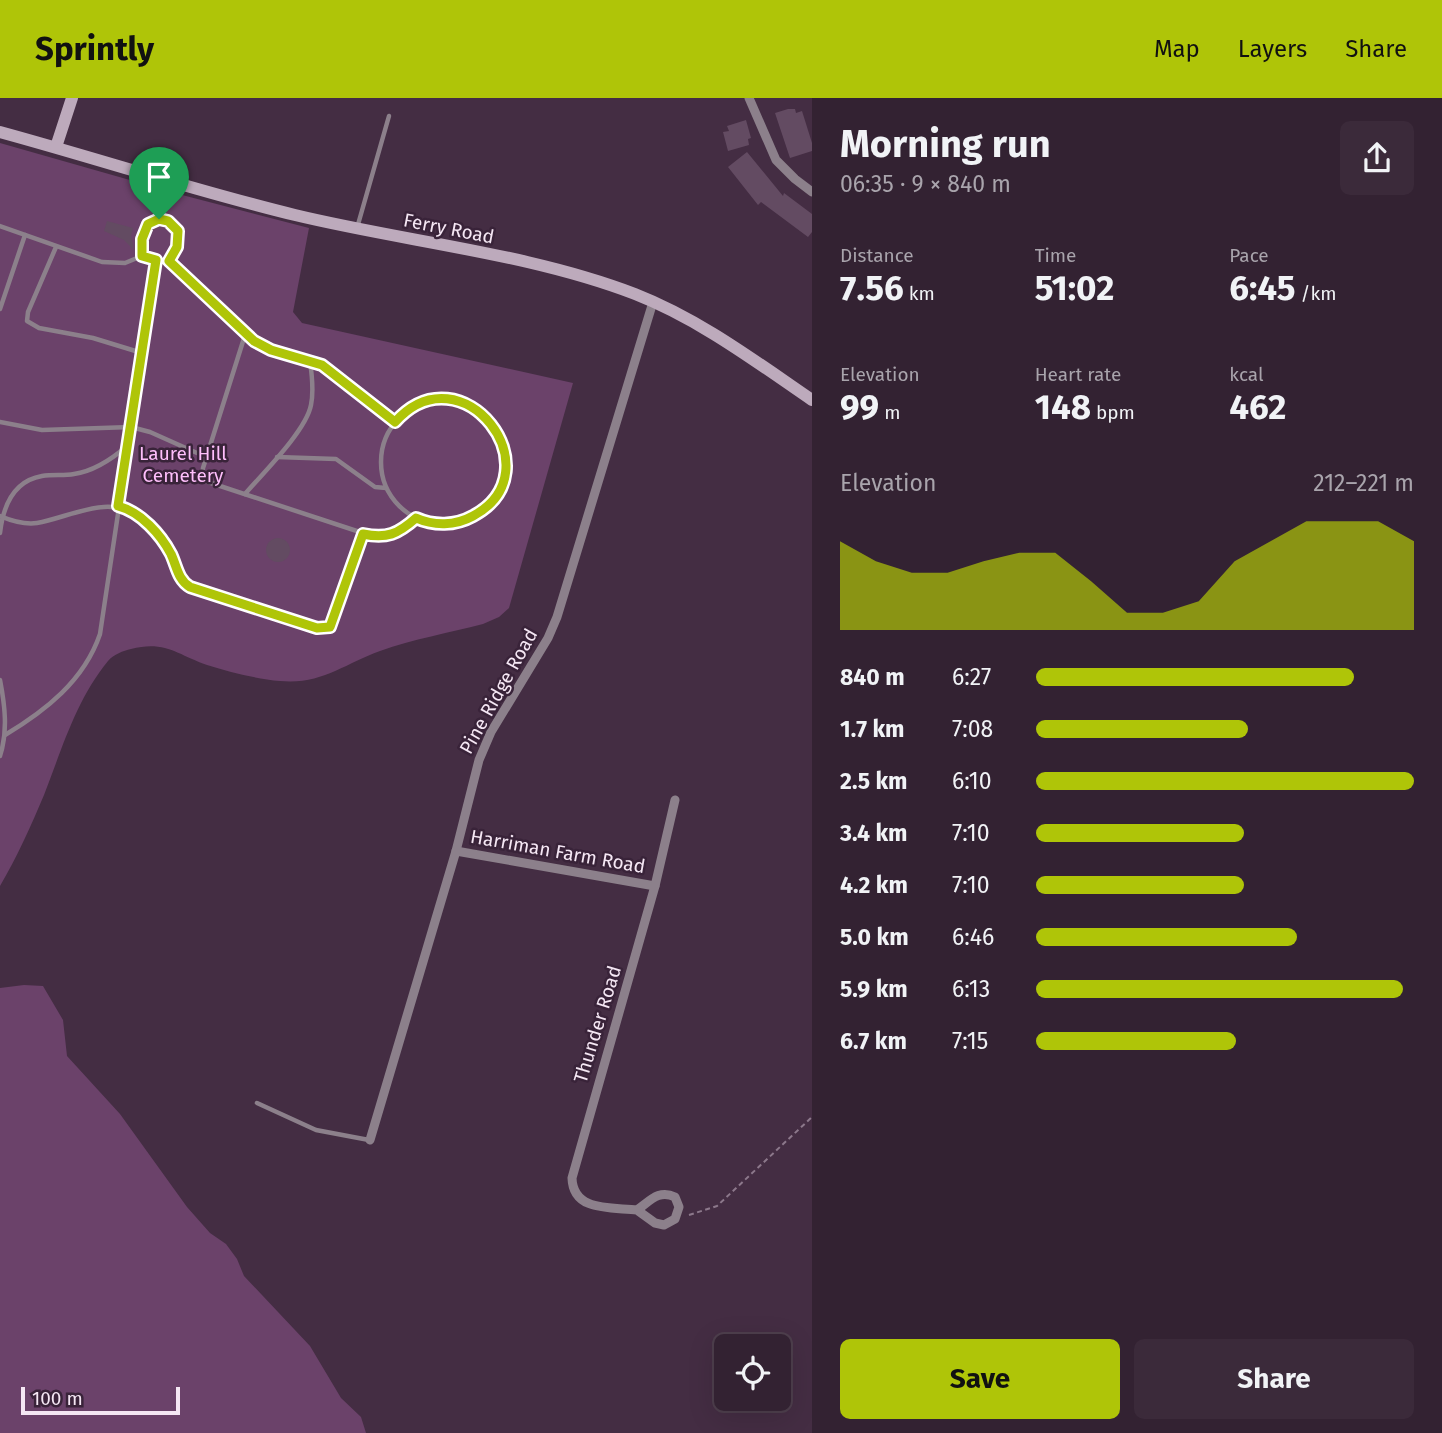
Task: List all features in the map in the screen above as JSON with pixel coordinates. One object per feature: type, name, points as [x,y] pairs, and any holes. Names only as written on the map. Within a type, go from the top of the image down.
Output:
[{"type":"main road","points":[[56,147],[72,98]]},
{"type":"main road","name":"Ferry Road","points":[[0,132],[246,202],[589,279],[653,302],[706,329],[812,400]]},
{"type":"street","points":[[749,98],[776,160],[812,192]]},
{"type":"street","name":"Pine Ridge Road","points":[[370,1140],[456,851],[479,760],[491,732],[548,638],[557,617],[653,302]]},
{"type":"street","name":"Thunder Road","points":[[675,800],[655,886],[572,1178],[574,1194],[583,1202],[637,1210],[659,1225],[668,1225],[675,1219]]},
{"type":"street","name":"Harriman Farm Road","points":[[456,851],[655,886]]},
{"type":"street","points":[[637,1210],[660,1194],[671,1195],[675,1197],[679,1207],[675,1219]]},
{"type":"lane","points":[[357,229],[389,116]]},
{"type":"lane","points":[[142,256],[144,231],[148,224],[159,219],[168,221],[178,231],[177,247],[169,261]]},
{"type":"lane","points":[[0,226],[89,259],[114,264],[142,256],[169,261],[216,303],[245,335],[263,347],[330,370],[395,422]]},
{"type":"lane","points":[[0,309],[25,235]]},
{"type":"lane","points":[[56,247],[28,312],[27,321],[39,328],[93,338],[142,354]]},
{"type":"lane","points":[[5,736],[64,692],[93,651],[102,629],[156,260]]},
{"type":"lane","points":[[245,335],[206,457],[202,473],[205,481],[363,534],[391,536],[402,531],[416,518]]},
{"type":"lane","points":[[245,494],[299,429],[311,408],[310,361]]},
{"type":"lane","points":[[440,399],[460,402],[486,417],[498,433],[505,452],[504,472],[498,491],[478,513],[450,524],[430,523],[416,518],[396,503],[386,488],[380,457],[385,437],[403,413],[421,403],[440,399]]},
{"type":"lane","points":[[0,422],[42,430],[131,427],[150,432],[206,457]]},
{"type":"lane","points":[[0,533],[1,516],[6,503],[27,481],[43,476],[85,472],[110,460],[127,446]]},
{"type":"lane","points":[[277,457],[336,459],[375,487],[386,488]]},
{"type":"lane","points":[[1,516],[23,523],[37,523],[98,508],[118,506],[138,517],[159,535],[186,584],[323,629],[330,627],[335,620],[363,534]]},
{"type":"lane","points":[[0,680],[5,712],[5,736],[0,756]]},
{"type":"lane","points":[[257,1103],[316,1130],[370,1140]]},
{"type":"path","points":[[675,1219],[717,1206],[812,1117]]},
{"type":"green space","name":"Laurel Hill Cemetery","points":[[0,143],[309,228],[293,312],[302,323],[573,383],[509,608],[499,617],[483,624],[393,647],[308,680],[271,680],[234,673],[162,647],[143,647],[116,655],[97,676],[78,708],[34,818],[0,886]]},
{"type":"green space","points":[[43,986],[63,1020],[67,1056],[120,1114],[187,1207],[210,1233],[226,1244],[237,1259],[244,1276],[310,1346],[341,1398],[361,1417],[366,1433],[0,1433],[0,988]]},
{"type":"building","points":[[795,109],[796,113],[802,111],[812,143],[812,151],[790,158],[775,113]]},
{"type":"building","points":[[746,120],[751,138],[748,139],[749,145],[728,151],[723,132],[729,131],[727,126]]},
{"type":"building","points":[[747,152],[783,196],[784,193],[812,214],[812,232],[808,237],[761,202],[758,205],[728,167]]},
{"type":"building","points":[[107,221],[133,228],[131,236],[134,250],[124,240],[104,231]]},
{"type":"building","points":[[278,538],[287,541],[290,550],[287,559],[278,562],[269,559],[266,550],[269,541]]},
{"type":"route","points":[[159,219],[168,221],[178,231],[177,247],[169,261],[216,303],[245,335],[263,347],[322,365],[395,422],[403,413],[421,403],[440,399],[460,402],[486,417],[502,442],[505,462],[502,482],[492,500],[478,513],[450,524],[430,523],[416,518],[402,531],[391,536],[374,537],[363,534],[335,620],[327,629],[190,587],[181,580],[159,535],[138,517],[118,506],[156,260],[142,256],[142,239],[148,224],[159,219]]}]
